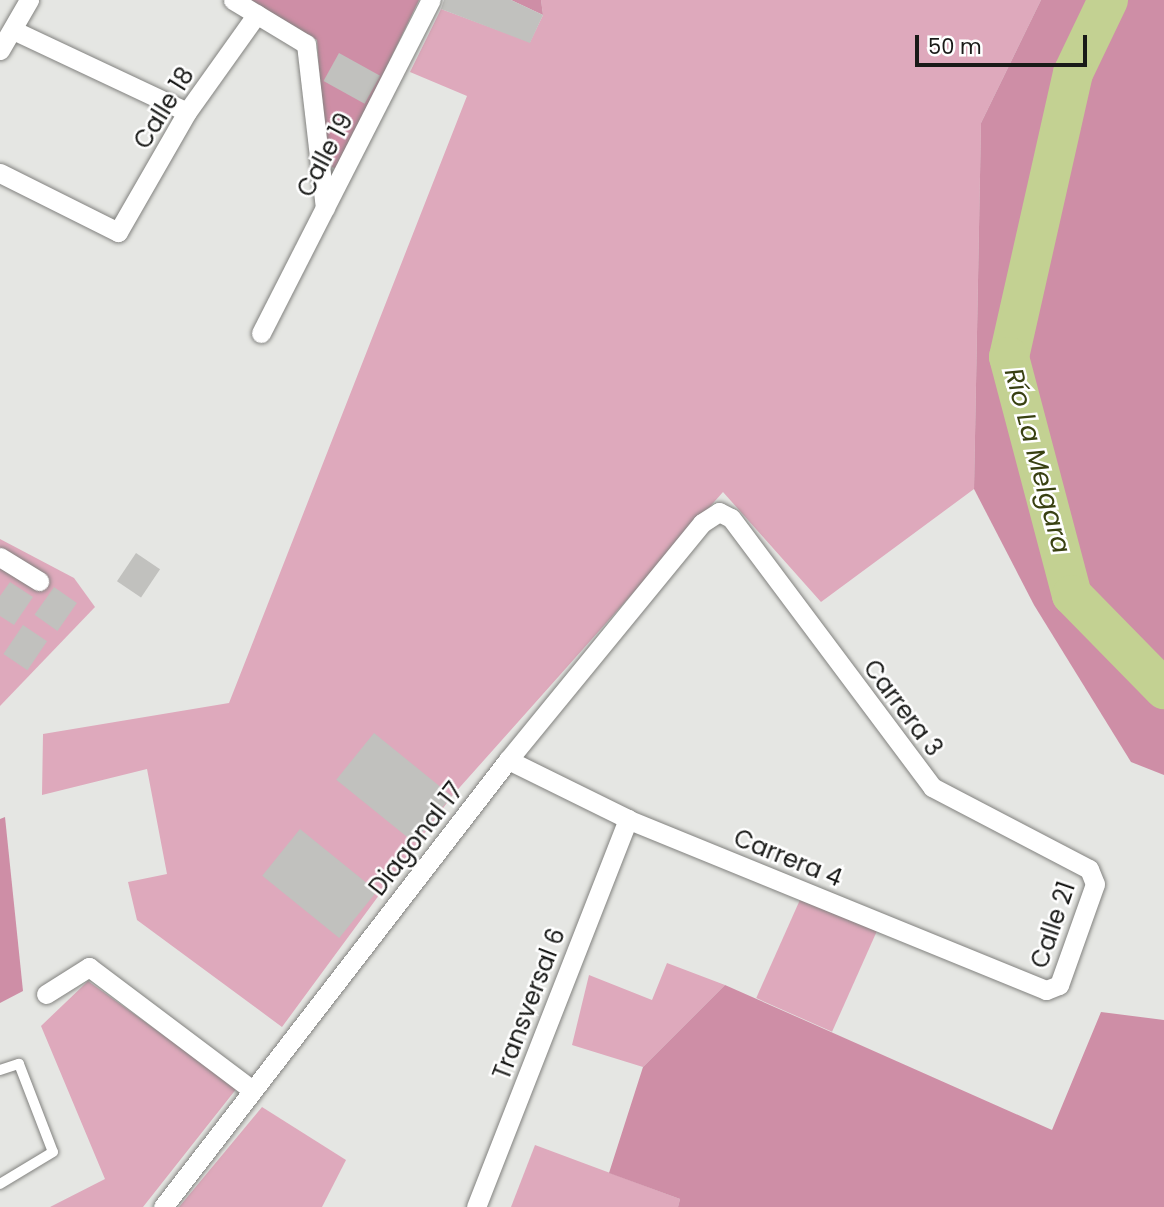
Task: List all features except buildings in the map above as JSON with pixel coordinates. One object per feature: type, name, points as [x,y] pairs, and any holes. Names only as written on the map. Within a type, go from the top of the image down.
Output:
[{"type":"street","points":[[0,50],[29,0]]},
{"type":"street","points":[[233,0],[306,44],[325,208]]},
{"type":"street","name":"Calle 19","points":[[261,333],[430,0]]},
{"type":"street","name":"Calle 18","points":[[0,173],[118,232],[187,112],[257,14]]},
{"type":"street","points":[[13,30],[187,112]]},
{"type":"street","name":"Diagonal 17","points":[[163,1207],[251,1089],[508,760],[702,523],[719,512]]},
{"type":"street","name":"Carrera 3","points":[[719,512],[731,518],[932,787],[1095,875]]},
{"type":"street","points":[[0,556],[39,581]]},
{"type":"street","name":"Carrera 4","points":[[508,760],[628,818],[1054,991]]},
{"type":"street","name":"Transversal 6","points":[[476,1207],[628,818]]},
{"type":"street","name":"Calle 21","points":[[1054,991],[1095,875]]},
{"type":"street","points":[[46,994],[89,967],[251,1089]]},
{"type":"lane","points":[[0,1070],[19,1065],[53,1152],[0,1184]]},
{"type":"shaded area","points":[[250,0],[419,0],[337,169],[326,165],[317,40]]},
{"type":"shaded area","points":[[511,0],[541,0],[543,15]]},
{"type":"shaded area","points":[[541,0],[1041,0],[981,123],[974,489],[821,602],[723,492],[452,796],[282,1027],[137,920],[128,882],[167,874],[147,769],[42,795],[43,734],[229,703],[467,96],[410,72],[441,9],[530,42],[543,15]]},
{"type":"shaded area","points":[[1041,0],[1164,0],[1164,775],[1131,762],[1034,605],[974,489],[981,123]]},
{"type":"shaded area","points":[[0,539],[74,578],[95,607],[0,706]]},
{"type":"shaded area","points":[[5,817],[23,991],[0,1003],[0,819]]},
{"type":"shaded area","points":[[803,893],[879,927],[832,1032],[756,998]]},
{"type":"shaded area","points":[[667,963],[725,985],[643,1067],[572,1045],[589,975],[652,1000]]},
{"type":"shaded area","points":[[88,981],[237,1088],[143,1207],[50,1207],[105,1179],[41,1026]]},
{"type":"shaded area","points":[[725,985],[1052,1130],[1101,1012],[1164,1020],[1164,1207],[678,1207],[680,1199],[609,1173],[643,1067]]},
{"type":"shaded area","points":[[262,1107],[346,1160],[322,1207],[179,1207]]},
{"type":"shaded area","points":[[535,1145],[680,1199],[678,1207],[511,1207]]},
{"type":"waterway","name":"Río La Melgara","points":[[1108,0],[1073,73],[1009,357],[1072,595],[1164,689]]}]
